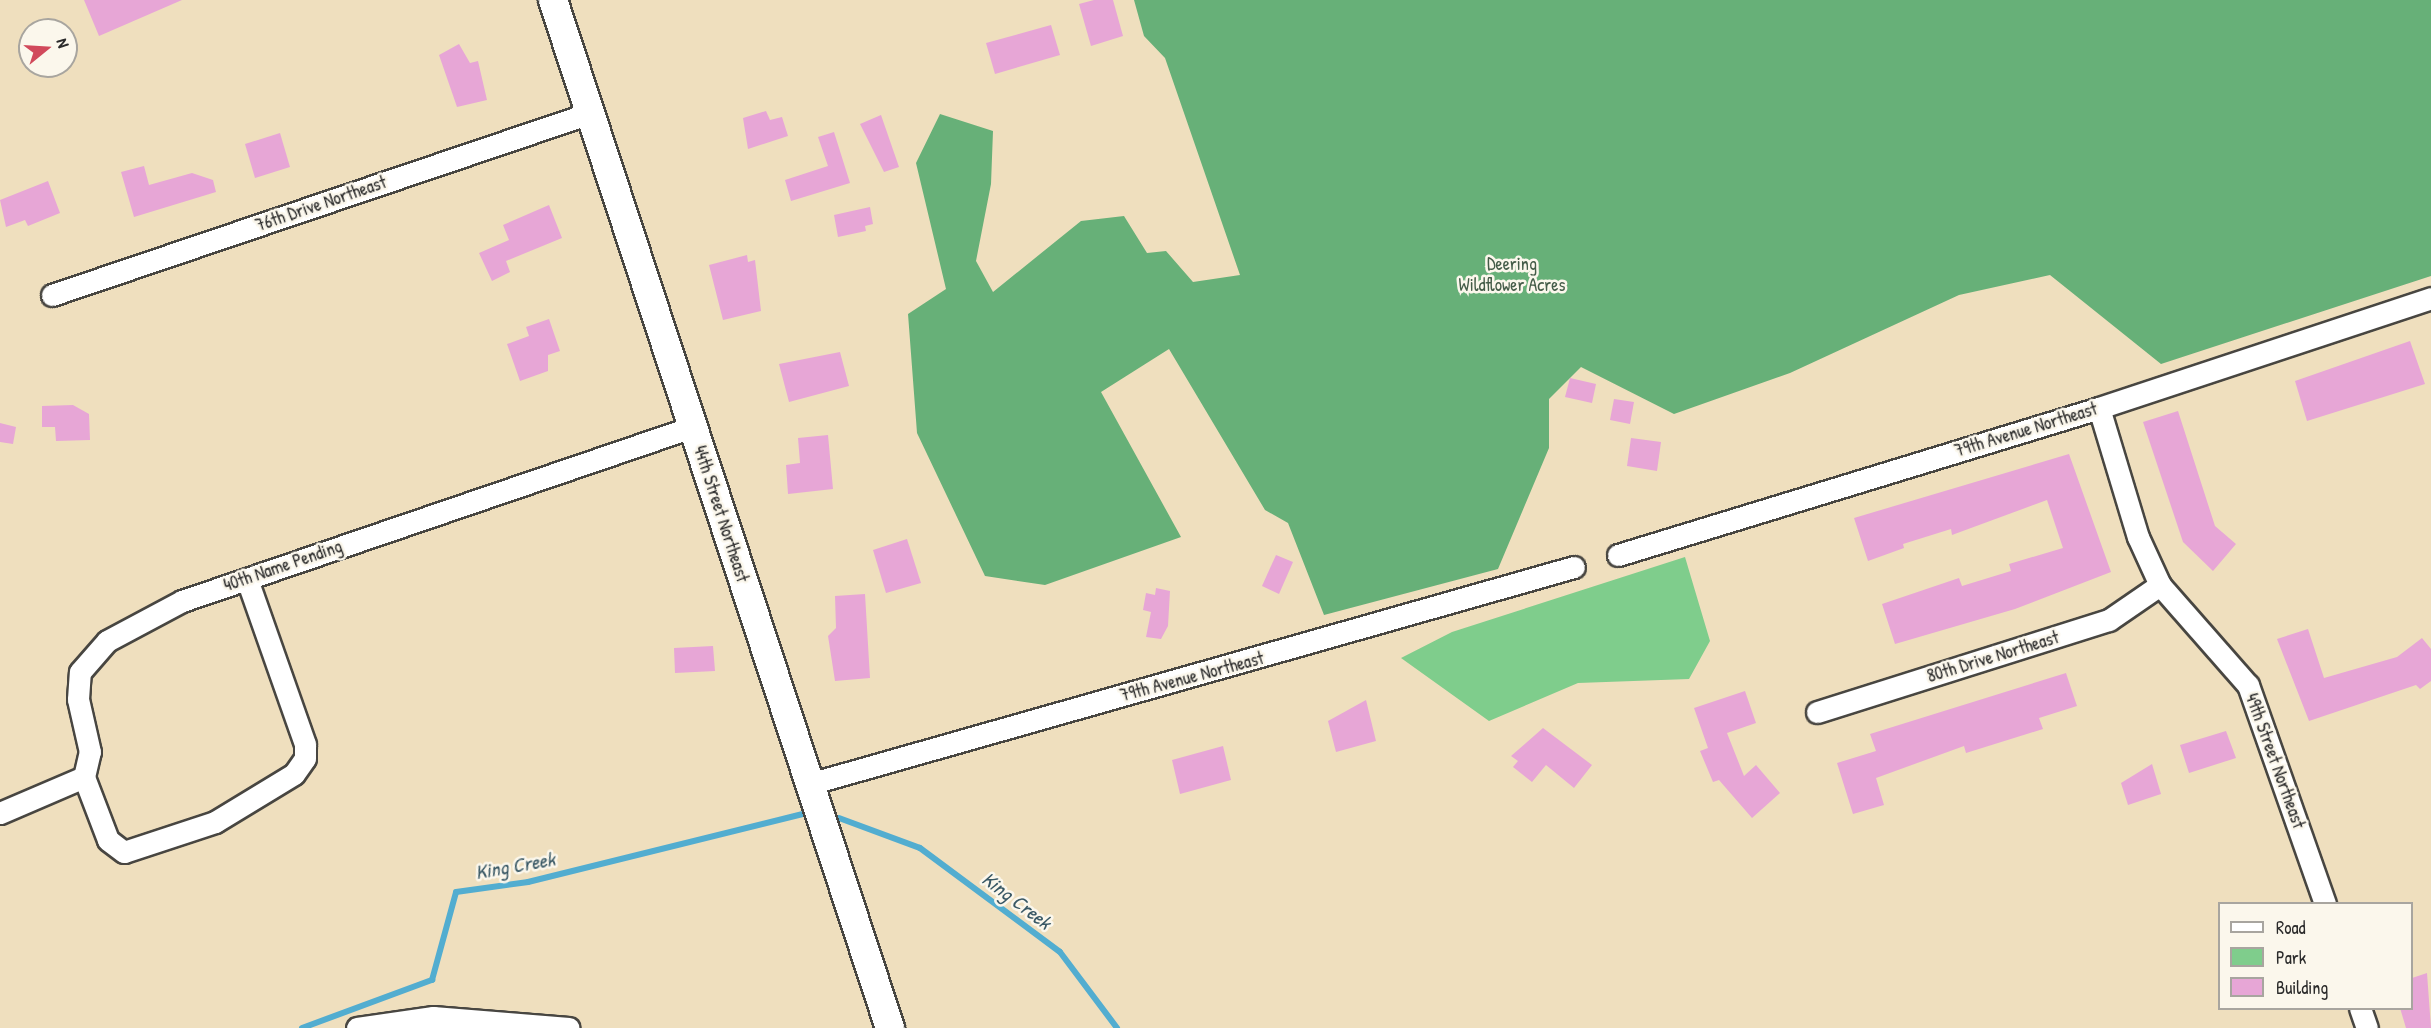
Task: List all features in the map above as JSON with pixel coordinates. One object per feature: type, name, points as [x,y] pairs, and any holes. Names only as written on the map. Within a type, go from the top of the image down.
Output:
[{"type":"street","name":"44th Street Northeast","points":[[553,0],[890,1028]]},
{"type":"street","name":"76th Drive Northeast","points":[[52,295],[590,113]]},
{"type":"street","name":"79th Avenue Northeast","points":[[1618,555],[2099,408],[2431,298]]},
{"type":"street","name":"49th Street Northeast","points":[[2099,408],[2138,537],[2160,585],[2248,685],[2325,902]]},
{"type":"street","name":"40th Name Pending","points":[[84,777],[90,752],[78,699],[80,672],[107,641],[182,601],[692,427]]},
{"type":"street","name":"79th Avenue Northeast","points":[[809,784],[1574,567]]},
{"type":"street","points":[[0,813],[84,777],[108,840],[123,852],[215,822],[294,774],[305,758],[305,744],[247,579]]},
{"type":"street","name":"80th Drive Northeast","points":[[1817,712],[2109,620],[2160,585]]},
{"type":"street","points":[[2361,1010],[2367,1028]]},
{"type":"street","points":[[357,1028],[433,1017],[569,1028]]},
{"type":"green space","name":"Deering Wildflower Acres","points":[[1134,0],[2431,0],[2431,276],[2161,364],[2050,275],[1959,295],[1790,373],[1674,414],[1581,367],[1549,399],[1549,448],[1498,569],[1324,615],[1288,523],[1265,510],[1169,349],[1101,392],[1181,537],[1045,585],[985,576],[917,433],[908,314],[946,289],[916,163],[940,114],[993,131],[991,184],[976,261],[993,292],[1081,221],[1124,216],[1147,253],[1166,251],[1193,282],[1240,275],[1165,58],[1144,36]]},
{"type":"green space","points":[[1685,557],[1710,641],[1689,679],[1578,683],[1489,721],[1401,658],[1452,632]]},
{"type":"building","points":[[84,0],[182,0],[99,36]]},
{"type":"building","points":[[1094,0],[1113,0],[1123,36],[1091,46],[1079,4]]},
{"type":"building","points":[[1051,25],[1060,55],[995,74],[986,43]]},
{"type":"building","points":[[459,44],[470,63],[478,61],[487,100],[457,107],[439,55]]},
{"type":"building","points":[[766,111],[770,120],[782,117],[788,136],[748,149],[743,118]]},
{"type":"building","points":[[881,115],[899,167],[884,172],[860,124]]},
{"type":"building","points":[[834,132],[850,183],[791,201],[785,180],[828,166],[818,137]]},
{"type":"building","points":[[280,133],[290,167],[255,178],[245,144]]},
{"type":"building","points":[[144,166],[149,185],[192,173],[213,180],[216,192],[134,217],[121,172]]},
{"type":"building","points":[[48,181],[60,213],[28,226],[25,220],[6,227],[0,200]]},
{"type":"building","points":[[549,205],[562,238],[506,261],[510,272],[492,281],[479,253],[509,240],[503,225]]},
{"type":"building","points":[[870,207],[873,224],[865,226],[866,231],[838,237],[834,215]]},
{"type":"building","points":[[747,255],[748,262],[755,260],[761,311],[723,320],[709,265]]},
{"type":"building","points":[[549,319],[560,351],[548,355],[548,371],[520,381],[507,344],[529,336],[526,327]]},
{"type":"building","points":[[2410,341],[2425,384],[2307,421],[2295,381]]},
{"type":"building","points":[[840,352],[849,386],[789,402],[779,364]]},
{"type":"building","points":[[1570,378],[1596,384],[1592,403],[1565,397]]},
{"type":"building","points":[[1614,399],[1634,402],[1630,424],[1610,420]]},
{"type":"building","points":[[73,405],[89,414],[90,440],[56,441],[55,427],[42,427],[42,406]]},
{"type":"building","points":[[2178,411],[2215,526],[2236,544],[2213,571],[2183,542],[2143,422]]},
{"type":"building","points":[[0,423],[16,427],[13,444],[0,442]]},
{"type":"building","points":[[828,435],[833,489],[788,494],[786,465],[800,463],[798,438]]},
{"type":"building","points":[[1631,438],[1661,442],[1657,471],[1627,466]]},
{"type":"building","points":[[2069,454],[2111,572],[2015,609],[1895,644],[1882,604],[1959,578],[1962,586],[2011,571],[2009,564],[2063,548],[2047,500],[1952,535],[1951,529],[1903,544],[1904,548],[1868,561],[1854,518]]},
{"type":"building","points":[[907,539],[921,583],[886,593],[873,550]]},
{"type":"building","points":[[1276,555],[1293,562],[1279,594],[1262,586]]},
{"type":"building","points":[[1156,588],[1170,591],[1168,626],[1161,639],[1146,637],[1151,612],[1143,610],[1146,593],[1155,595]]},
{"type":"building","points":[[865,594],[870,678],[835,681],[828,636],[836,628],[835,596]]},
{"type":"building","points":[[2308,629],[2324,678],[2397,657],[2422,638],[2431,649],[2431,681],[2420,689],[2416,685],[2309,721],[2277,639]]},
{"type":"building","points":[[713,646],[715,671],[675,673],[674,648]]},
{"type":"building","points":[[2066,673],[2077,706],[2039,718],[2043,729],[1966,753],[1964,746],[1876,778],[1884,805],[1853,814],[1837,763],[1876,751],[1870,734]]},
{"type":"building","points":[[1745,691],[1756,723],[1727,733],[1744,776],[1756,765],[1780,793],[1752,818],[1719,780],[1713,782],[1700,751],[1708,748],[1694,708]]},
{"type":"building","points":[[1366,700],[1376,741],[1336,752],[1328,721]]},
{"type":"building","points":[[1543,728],[1592,765],[1574,788],[1546,765],[1532,782],[1513,767],[1518,761],[1511,756]]},
{"type":"building","points":[[2226,731],[2236,758],[2189,773],[2180,745]]},
{"type":"building","points":[[1223,746],[1231,780],[1180,794],[1172,760]]},
{"type":"building","points":[[2152,764],[2161,794],[2128,805],[2121,783]]},
{"type":"building","points":[[2427,973],[2431,1028],[2406,1028],[2401,1010],[2413,1010],[2413,978]]},
{"type":"waterway","name":"King Creek","points":[[302,1028],[432,980],[456,892],[528,882],[802,814]]},
{"type":"waterway","name":"King Creek","points":[[839,818],[920,848],[1060,952],[1117,1028]]}]
